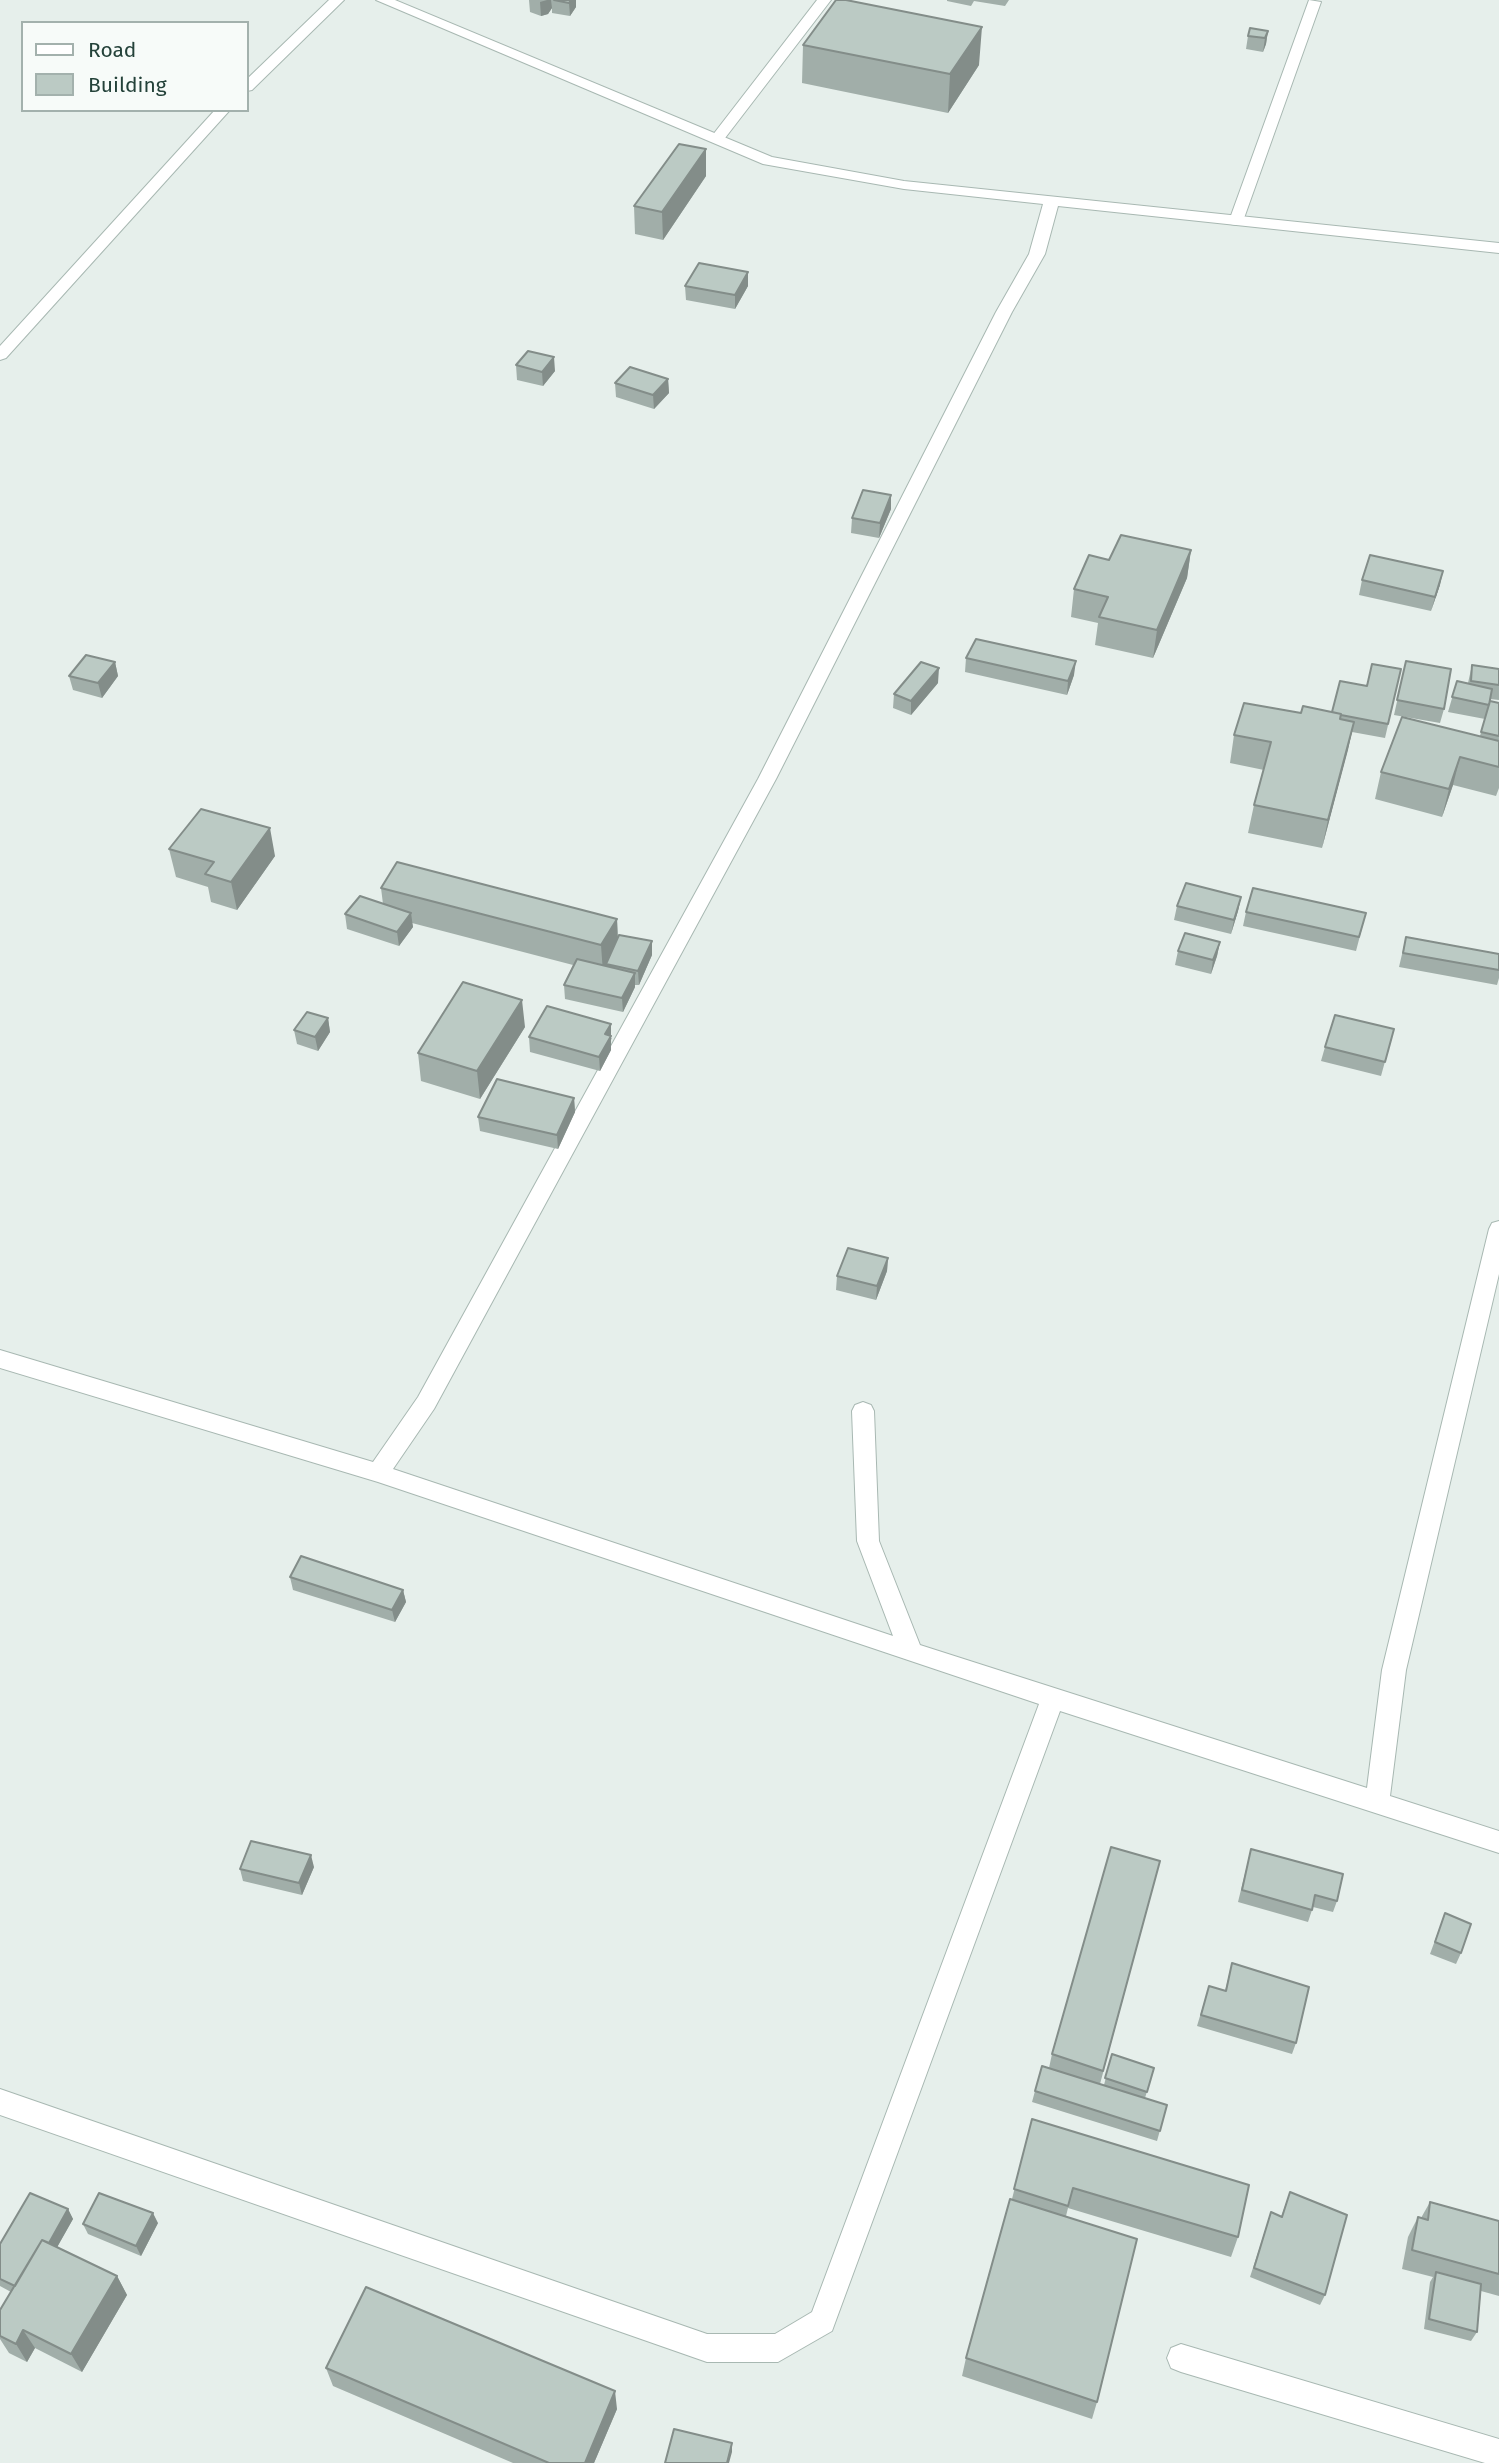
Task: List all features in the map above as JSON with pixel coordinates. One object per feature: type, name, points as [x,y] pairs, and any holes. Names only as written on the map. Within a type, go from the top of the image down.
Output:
[{"type":"street","points":[[248,87],[337,0]]},
{"type":"street","points":[[383,0],[768,161],[905,185],[1499,248]]},
{"type":"street","points":[[717,139],[824,0]]},
{"type":"street","points":[[1236,221],[1314,2]]},
{"type":"street","points":[[0,355],[221,112]]},
{"type":"street","points":[[378,1473],[426,1403],[767,779],[1004,312],[1037,254],[1052,200]]},
{"type":"street","points":[[1377,1802],[1394,1670],[1499,1229]]},
{"type":"street","points":[[0,1359],[378,1473],[911,1652],[1054,1696],[1499,1842]]},
{"type":"street","points":[[863,1411],[868,1541],[911,1652]]},
{"type":"street","points":[[0,2102],[707,2348],[778,2348],[822,2321],[1054,1696]]},
{"type":"street","points":[[1181,2358],[1499,2453]]},
{"type":"building","points":[[836,0],[982,27],[950,74],[803,45]]},
{"type":"building","points":[[1250,28],[1268,31],[1265,38],[1248,36]]},
{"type":"building","points":[[679,144],[706,149],[662,212],[634,206]]},
{"type":"building","points":[[699,263],[748,272],[735,295],[685,286]]},
{"type":"building","points":[[528,351],[554,357],[542,372],[516,365]]},
{"type":"building","points":[[630,367],[668,379],[653,395],[615,383]]},
{"type":"building","points":[[863,490],[891,495],[880,523],[852,518]]},
{"type":"building","points":[[1121,535],[1191,550],[1157,630],[1099,617],[1108,597],[1074,589],[1089,555],[1109,560]]},
{"type":"building","points":[[1370,555],[1443,571],[1435,597],[1362,580]]},
{"type":"building","points":[[976,639],[1076,661],[1068,681],[966,658]]},
{"type":"building","points":[[86,655],[115,662],[98,683],[69,676]]},
{"type":"building","points":[[1406,661],[1451,669],[1444,709],[1397,700]]},
{"type":"building","points":[[921,662],[939,668],[911,701],[894,694]]},
{"type":"building","points":[[1372,664],[1401,669],[1388,724],[1332,712],[1340,681],[1367,686]]},
{"type":"building","points":[[1472,665],[1499,669],[1499,685],[1471,681]]},
{"type":"building","points":[[1457,681],[1492,689],[1489,705],[1452,697]]},
{"type":"building","points":[[1490,701],[1499,703],[1499,736],[1481,732]]},
{"type":"building","points":[[1244,703],[1301,713],[1303,706],[1341,714],[1340,719],[1354,722],[1328,820],[1254,805],[1271,742],[1234,735]]},
{"type":"building","points":[[1402,717],[1499,741],[1499,767],[1460,757],[1449,789],[1381,772]]},
{"type":"building","points":[[201,809],[270,828],[231,882],[205,874],[214,862],[169,849]]},
{"type":"building","points":[[397,862],[617,919],[601,945],[381,888]]},
{"type":"building","points":[[1186,883],[1241,897],[1234,920],[1177,906]]},
{"type":"building","points":[[1253,888],[1366,913],[1359,937],[1246,912]]},
{"type":"building","points":[[360,896],[411,913],[397,932],[345,914]]},
{"type":"building","points":[[1185,933],[1220,942],[1213,960],[1178,951]]},
{"type":"building","points":[[619,935],[652,941],[638,971],[606,964]]},
{"type":"building","points":[[1406,937],[1499,954],[1499,970],[1403,953]]},
{"type":"building","points":[[577,959],[635,973],[622,998],[564,985]]},
{"type":"building","points":[[463,982],[522,1000],[477,1071],[418,1053]]},
{"type":"building","points":[[547,1006],[611,1024],[605,1034],[611,1036],[599,1057],[529,1037]]},
{"type":"building","points":[[307,1012],[328,1018],[315,1037],[294,1030]]},
{"type":"building","points":[[1335,1015],[1394,1029],[1385,1062],[1325,1047]]},
{"type":"building","points":[[497,1079],[574,1098],[557,1135],[478,1117]]},
{"type":"building","points":[[848,1248],[888,1258],[877,1286],[837,1276]]},
{"type":"building","points":[[301,1556],[403,1590],[392,1610],[290,1577]]},
{"type":"building","points":[[251,1841],[311,1855],[299,1883],[240,1869]]},
{"type":"building","points":[[1111,1847],[1160,1861],[1103,2071],[1052,2054]]},
{"type":"building","points":[[1251,1849],[1343,1874],[1337,1901],[1315,1895],[1312,1910],[1242,1890]]},
{"type":"building","points":[[1445,1913],[1471,1924],[1461,1953],[1435,1942]]},
{"type":"building","points":[[1232,1963],[1309,1987],[1296,2043],[1201,2015],[1209,1986],[1226,1991]]},
{"type":"building","points":[[1112,2054],[1154,2068],[1147,2092],[1105,2078]]},
{"type":"building","points":[[1042,2066],[1167,2105],[1160,2131],[1035,2091]]},
{"type":"building","points":[[1032,2119],[1249,2185],[1238,2237],[1073,2188],[1068,2206],[1014,2189]]},
{"type":"building","points":[[1290,2192],[1347,2215],[1325,2295],[1254,2268],[1271,2212],[1282,2217]]},
{"type":"building","points":[[30,2193],[68,2209],[49,2243],[42,2240],[15,2286],[0,2279],[0,2244]]},
{"type":"building","points":[[99,2193],[153,2213],[136,2246],[83,2224]]},
{"type":"building","points":[[1010,2199],[1137,2239],[1097,2402],[966,2358]]},
{"type":"building","points":[[1430,2202],[1499,2221],[1499,2274],[1412,2250],[1418,2217],[1428,2220]]},
{"type":"building","points":[[42,2240],[117,2276],[71,2354],[23,2330],[16,2344],[0,2336],[0,2310]]},
{"type":"building","points":[[1436,2272],[1481,2284],[1477,2332],[1429,2319]]},
{"type":"building","points":[[366,2287],[615,2391],[585,2463],[549,2463],[326,2368]]},
{"type":"building","points":[[674,2429],[732,2443],[727,2463],[665,2463]]}]
